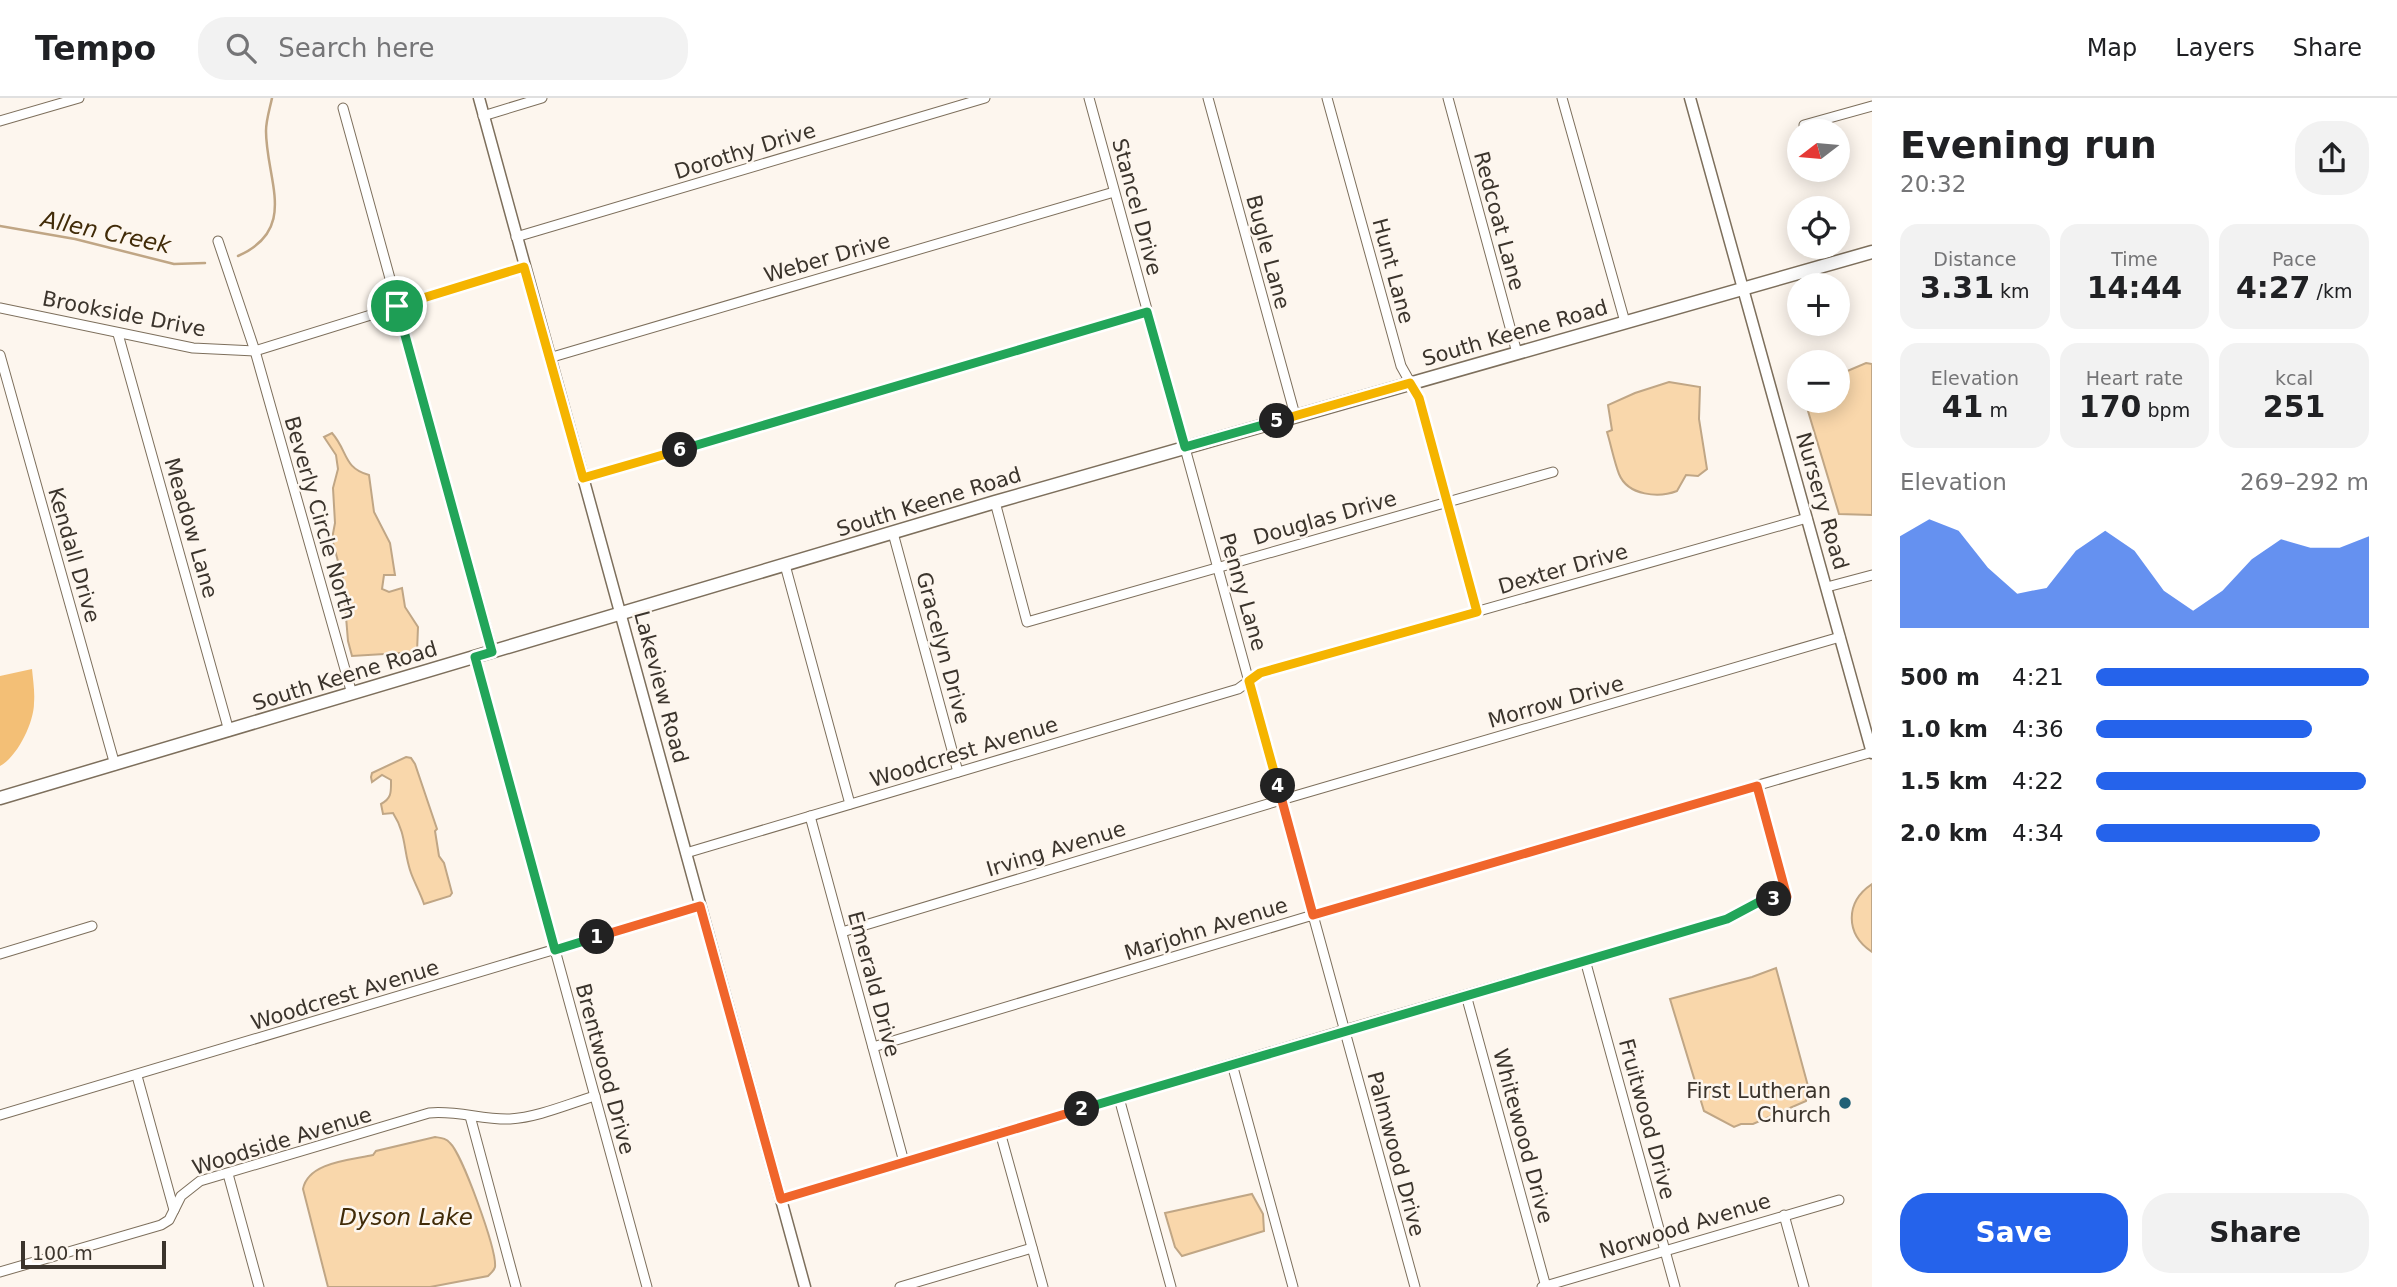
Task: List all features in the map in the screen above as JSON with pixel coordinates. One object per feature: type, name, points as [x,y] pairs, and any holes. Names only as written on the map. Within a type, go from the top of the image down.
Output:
[{"type":"main road","name":"South Keene Road","points":[[0,798],[995,502],[1872,252]]},
{"type":"street","points":[[0,121],[79,98]]},
{"type":"street","name":"Lakeview Road","points":[[479,98],[805,1287]]},
{"type":"street","points":[[483,116],[542,98]]},
{"type":"street","name":"Dorothy Drive","points":[[516,237],[985,98]]},
{"type":"street","name":"Stancel Drive","points":[[1089,98],[1185,447]]},
{"type":"street","name":"Bugle Lane","points":[[1208,98],[1296,415]]},
{"type":"street","name":"Hunt Lane","points":[[1327,98],[1401,366],[1419,398],[1477,612]]},
{"type":"street","name":"Redcoat Lane","points":[[1448,98],[1517,353]]},
{"type":"street","points":[[1562,98],[1625,322]]},
{"type":"street","name":"Nursery Road","points":[[1690,98],[1872,752]]},
{"type":"street","points":[[1825,119],[1872,106]]},
{"type":"street","points":[[343,108],[492,652]]},
{"type":"street","name":"Weber Drive","points":[[549,358],[1114,192]]},
{"type":"street","name":"Beverly Circle North","points":[[218,241],[255,351],[352,694]]},
{"type":"street","name":"Brookside Drive","points":[[0,307],[193,348],[255,351],[524,267]]},
{"type":"street","points":[[583,478],[1147,312]]},
{"type":"street","name":"Meadow Lane","points":[[118,334],[229,731]]},
{"type":"street","name":"Kendall Drive","points":[[0,355],[114,765]]},
{"type":"street","name":"Penny Lane","points":[[1185,447],[1344,1030]]},
{"type":"street","name":"Douglas Drive","points":[[995,502],[1027,622],[1553,472]]},
{"type":"street","name":"Dexter Drive","points":[[1249,681],[1260,673],[1807,519]]},
{"type":"street","name":"Gracelyn Drive","points":[[893,533],[958,772]]},
{"type":"street","points":[[785,565],[850,804]]},
{"type":"street","points":[[1827,587],[1872,575]]},
{"type":"street","name":"Morrow Drive","points":[[1281,800],[1840,637]]},
{"type":"street","name":"Brentwood Drive","points":[[475,657],[647,1287]]},
{"type":"street","name":"Woodcrest Avenue","points":[[686,853],[1238,689],[1249,681]]},
{"type":"street","name":"Marjohn Avenue","points":[[873,1047],[1872,752]]},
{"type":"street","points":[[781,1199],[1344,1030],[1727,919],[1757,903],[1787,897],[1757,786]]},
{"type":"street","name":"Irving Avenue","points":[[842,932],[1281,800]]},
{"type":"street","name":"Emerald Drive","points":[[810,816],[904,1161]]},
{"type":"street","name":"Woodcrest Avenue","points":[[0,1115],[700,906]]},
{"type":"street","points":[[0,954],[92,926]]},
{"type":"street","name":"Fruitwood Drive","points":[[1585,960],[1675,1287]]},
{"type":"street","name":"Whitewood Drive","points":[[1466,995],[1545,1287]]},
{"type":"street","name":"Palmwood Drive","points":[[1344,1030],[1415,1287]]},
{"type":"street","points":[[1232,1064],[1293,1287]]},
{"type":"street","points":[[137,1076],[174,1210]]},
{"type":"street","name":"Woodside Avenue","points":[[0,1272],[161,1225],[169,1220],[188,1188],[200,1181],[429,1114],[446,1112],[512,1119],[595,1096]]},
{"type":"street","points":[[1119,1098],[1171,1287]]},
{"type":"street","points":[[470,1116],[516,1287]]},
{"type":"street","points":[[1000,1132],[1043,1287]]},
{"type":"street","points":[[228,1174],[259,1287]]},
{"type":"street","name":"Norwood Avenue","points":[[1545,1287],[1839,1200]]},
{"type":"street","points":[[1784,1215],[1804,1287]]},
{"type":"street","points":[[900,1287],[1032,1248]]},
{"type":"shaded area","points":[[32,669],[34,699],[31,720],[18,747],[0,766],[0,676]]},
{"type":"water","points":[[1866,363],[1872,364],[1872,515],[1839,514],[1809,413],[1850,413],[1850,370]]},
{"type":"water","points":[[1669,382],[1700,387],[1699,419],[1707,469],[1698,476],[1686,475],[1677,491],[1653,494],[1637,491],[1629,487],[1619,474],[1607,432],[1612,430],[1608,405]]},
{"type":"water","points":[[332,433],[354,468],[369,475],[374,512],[390,543],[395,575],[384,575],[382,589],[389,592],[402,588],[405,607],[418,627],[417,652],[352,656],[348,641],[343,580],[332,539],[335,523],[333,488],[338,469],[336,455],[324,437]]},
{"type":"water","points":[[406,757],[411,758],[415,764],[437,829],[435,831],[439,856],[444,863],[452,893],[424,904],[411,873],[397,821],[393,813],[383,814],[381,804],[390,794],[391,780],[382,775],[372,782],[371,777],[372,773]]},
{"type":"water","points":[[1872,884],[1872,952],[1857,936],[1852,918],[1857,900]]},
{"type":"water","points":[[1776,968],[1808,1086],[1806,1101],[1753,1124],[1734,1127],[1704,1111],[1670,999]]},
{"type":"water","name":"Dyson Lake","points":[[435,1137],[448,1141],[462,1165],[490,1242],[494,1257],[493,1271],[488,1276],[430,1287],[328,1287],[303,1189],[307,1180],[313,1173],[332,1164]]},
{"type":"water","points":[[1252,1194],[1263,1214],[1264,1231],[1182,1256],[1175,1247],[1165,1213]]},
{"type":"waterway","name":"Allen Creek","points":[[238,256],[257,245],[268,232],[274,218],[275,202],[266,131],[272,98]]},
{"type":"waterway","name":"Allen Creek","points":[[0,226],[75,239],[174,264],[205,263]]},
{"type":"place","name":"First Lutheran Church","points":[[1845,1103]]},
{"type":"route","points":[[524,267],[583,478],[1147,312],[1185,447],[1410,383],[1419,398],[1477,612],[1260,673],[1249,681],[1313,915],[1757,786],[1787,897],[1757,903],[1727,919],[1344,1030],[781,1199],[700,906],[555,950],[475,657],[492,652],[397,306],[524,267]]}]
